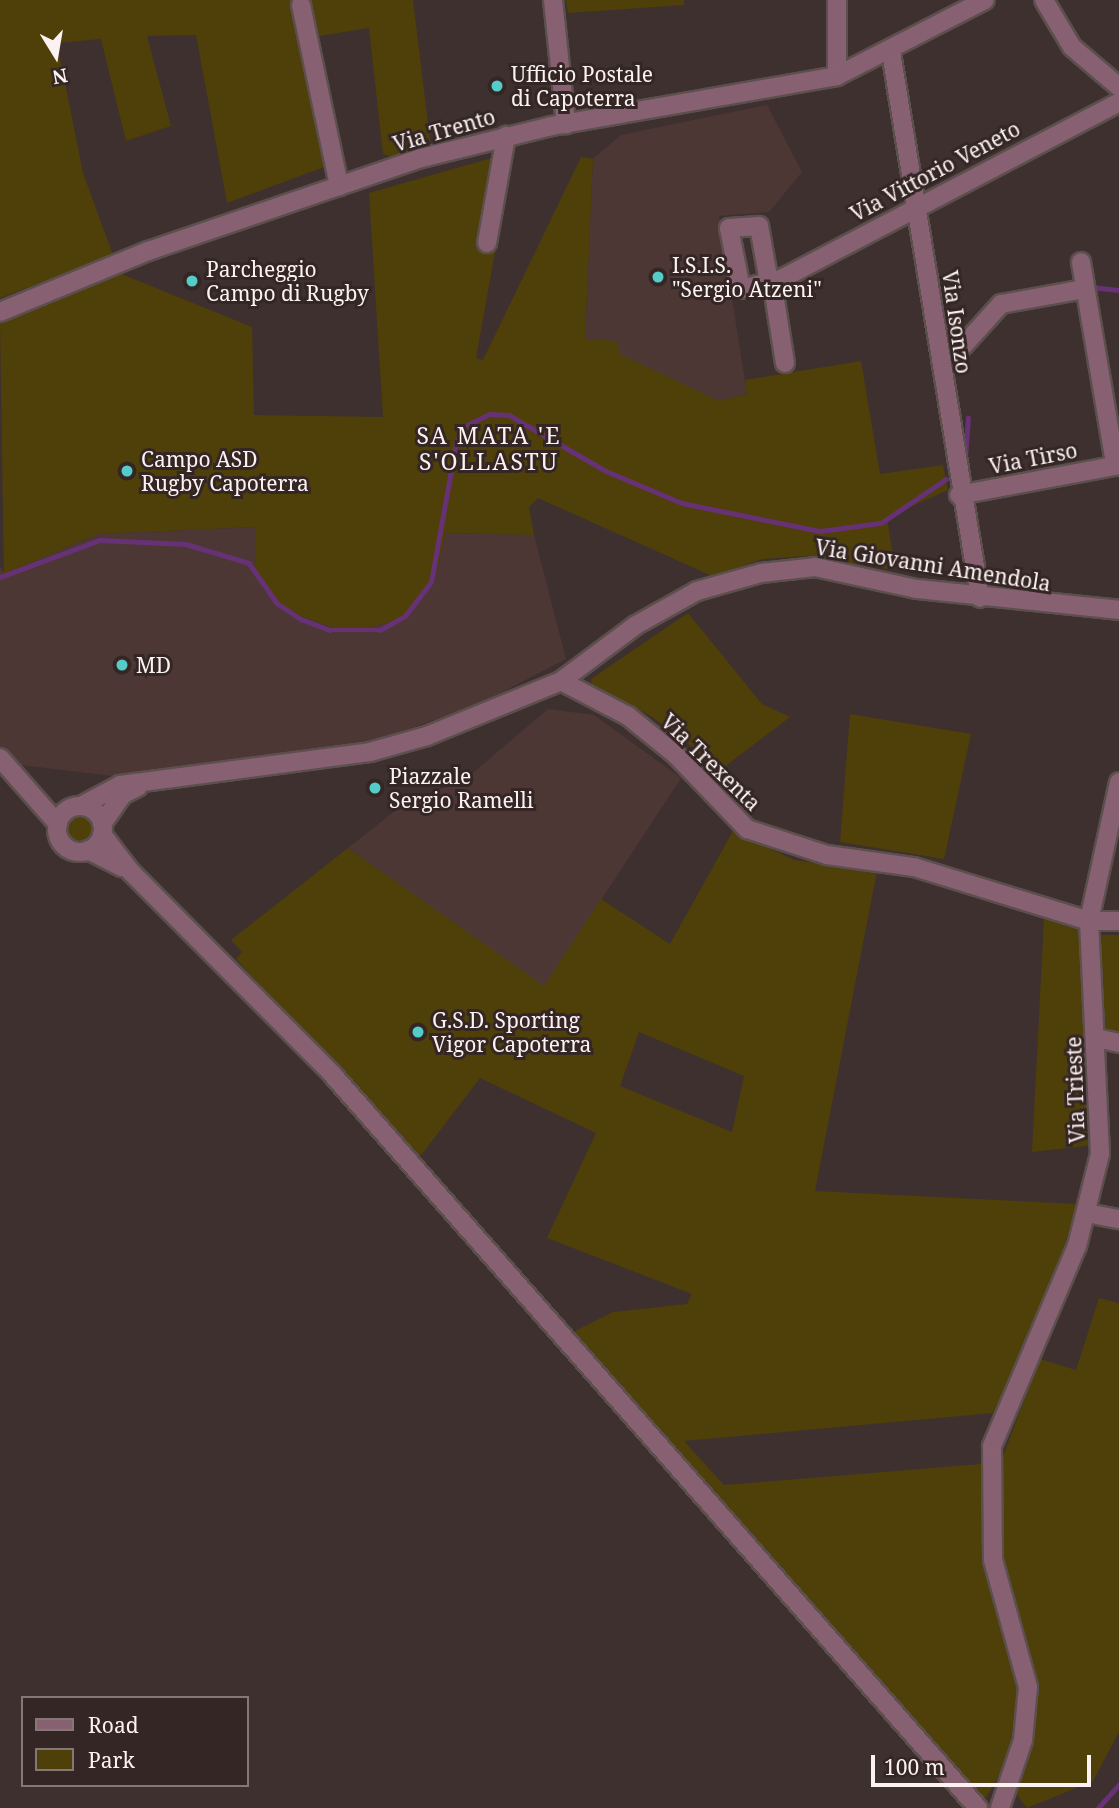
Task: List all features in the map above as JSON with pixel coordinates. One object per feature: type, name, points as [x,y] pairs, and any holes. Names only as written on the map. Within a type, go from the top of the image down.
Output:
[{"type":"street","points":[[553,0],[566,124]]},
{"type":"street","points":[[837,0],[837,76]]},
{"type":"street","points":[[1044,0],[1072,47],[1119,87]]},
{"type":"street","name":"Via Trento","points":[[0,312],[148,251],[339,186],[506,136],[837,76],[891,52],[983,1]]},
{"type":"street","points":[[301,5],[339,186]]},
{"type":"street","name":"Via Isonzo","points":[[891,52],[917,204],[960,495],[980,598]]},
{"type":"street","name":"Via Vittorio Veneto","points":[[785,363],[771,281],[1119,102]]},
{"type":"street","points":[[487,243],[506,136]]},
{"type":"street","name":"Via Tirso","points":[[960,495],[1117,465],[1081,262]]},
{"type":"street","points":[[963,346],[1001,303],[1084,289]]},
{"type":"street","name":"Via Giovanni Amendola","points":[[561,681],[697,591],[761,573],[815,567],[980,598],[1119,610]]},
{"type":"street","points":[[58,824],[77,806],[116,787],[370,752],[561,681]]},
{"type":"street","name":"Via Trexenta","points":[[561,681],[628,716],[677,755],[747,830],[827,855],[914,867],[1089,921],[1119,921]]},
{"type":"street","points":[[0,758],[28,783],[58,824],[67,848],[88,850],[131,872]]},
{"type":"street","name":"Via Trieste","points":[[1000,1808],[1023,1740],[1028,1687],[993,1560],[990,1473],[999,1422],[1058,1296],[1087,1213],[1102,1127],[1089,921],[1115,821],[1119,782]]},
{"type":"street","points":[[28,783],[77,806],[102,829],[131,872],[332,1074],[978,1808]]},
{"type":"street","points":[[88,850],[122,795],[149,784]]},
{"type":"street","points":[[1096,1038],[1119,1043]]},
{"type":"street","points":[[1087,1213],[1119,1219]]},
{"type":"shaded area","name":"I.S.I.S. \"Sergio Atzeni\"","points":[[767,105],[802,172],[769,212],[719,216],[747,394],[719,401],[585,339],[593,159],[621,135]]},
{"type":"shaded area","points":[[256,527],[293,613],[337,629],[364,629],[433,585],[446,533],[534,535],[566,659],[479,704],[372,742],[121,777],[21,765],[0,747],[0,566],[4,573],[97,534]]},
{"type":"shaded area","points":[[548,709],[594,715],[681,778],[544,987],[348,848],[400,807],[467,778]]},
{"type":"green space","points":[[0,0],[413,0],[430,140],[393,157],[383,154],[369,28],[319,36],[311,1],[291,7],[324,167],[227,203],[196,35],[147,36],[171,126],[126,141],[101,39],[57,43],[83,173],[113,255],[0,298]]},
{"type":"green space","points":[[566,0],[684,0],[684,5],[568,13]]},
{"type":"green space","points":[[513,152],[476,358],[483,360],[581,157],[593,159],[585,339],[617,341],[620,354],[719,401],[747,394],[745,380],[861,361],[880,474],[943,465],[948,490],[887,517],[895,570],[806,556],[763,559],[712,576],[538,498],[529,507],[534,535],[446,533],[433,585],[400,619],[364,629],[337,629],[293,613],[274,598],[256,569],[255,527],[97,534],[4,574],[0,324],[119,273],[252,327],[254,415],[383,417],[369,193]]},
{"type":"green space","points":[[688,613],[762,704],[790,717],[715,774],[695,749],[651,716],[592,686],[591,679]]},
{"type":"green space","points":[[850,714],[971,734],[944,859],[840,842]]},
{"type":"green space","points":[[80,815],[89,819],[93,828],[89,837],[80,841],[71,837],[67,828],[71,819]]},
{"type":"green space","points":[[733,831],[794,860],[877,871],[815,1191],[1077,1204],[1051,1291],[993,1413],[684,1441],[724,1485],[981,1464],[987,1573],[1020,1673],[1009,1758],[984,1801],[571,1333],[613,1312],[687,1304],[692,1294],[547,1238],[596,1133],[480,1078],[419,1158],[236,959],[242,952],[231,940],[348,848],[544,986],[601,899],[670,944]],"holes":[[[639,1032],[744,1076],[732,1132],[620,1086]]]},
{"type":"green space","points":[[1044,919],[1079,930],[1093,1145],[1032,1152]]},
{"type":"green space","points":[[1099,935],[1119,935],[1119,1032],[1105,1028]]},
{"type":"green space","points":[[1099,1298],[1119,1303],[1119,1732],[1093,1781],[1027,1808],[1014,1791],[1034,1725],[1032,1667],[1002,1579],[1001,1461],[1040,1359],[1076,1370]]},
{"type":"waterway","points":[[1091,287],[1119,290]]},
{"type":"waterway","points":[[0,577],[100,540],[186,544],[249,563],[277,603],[301,619],[330,630],[380,630],[405,616],[431,582],[456,443],[463,427],[490,414],[509,415],[606,471],[682,503],[820,531],[881,523],[946,479]]},
{"type":"waterway","points":[[965,458],[968,418]]},
{"type":"waterway","points":[[1098,1808],[1119,1785]]},
{"type":"place","name":"Ufficio Postale di Capoterra","points":[[497,86]]},
{"type":"place","name":"I.S.I.S. \"Sergio Atzeni\"","points":[[658,277]]},
{"type":"place","name":"Parcheggio Campo di Rugby","points":[[192,281]]},
{"type":"place","name":"Campo ASD Rugby Capoterra","points":[[127,471]]},
{"type":"place","name":"MD","points":[[122,665]]},
{"type":"place","name":"Piazzale Sergio Ramelli","points":[[375,788]]},
{"type":"place","name":"G.S.D. Sporting Vigor Capoterra","points":[[418,1032]]},
{"type":"district","name":"SA MATA 'E S'OLLASTU","points":[[489,448]]}]
